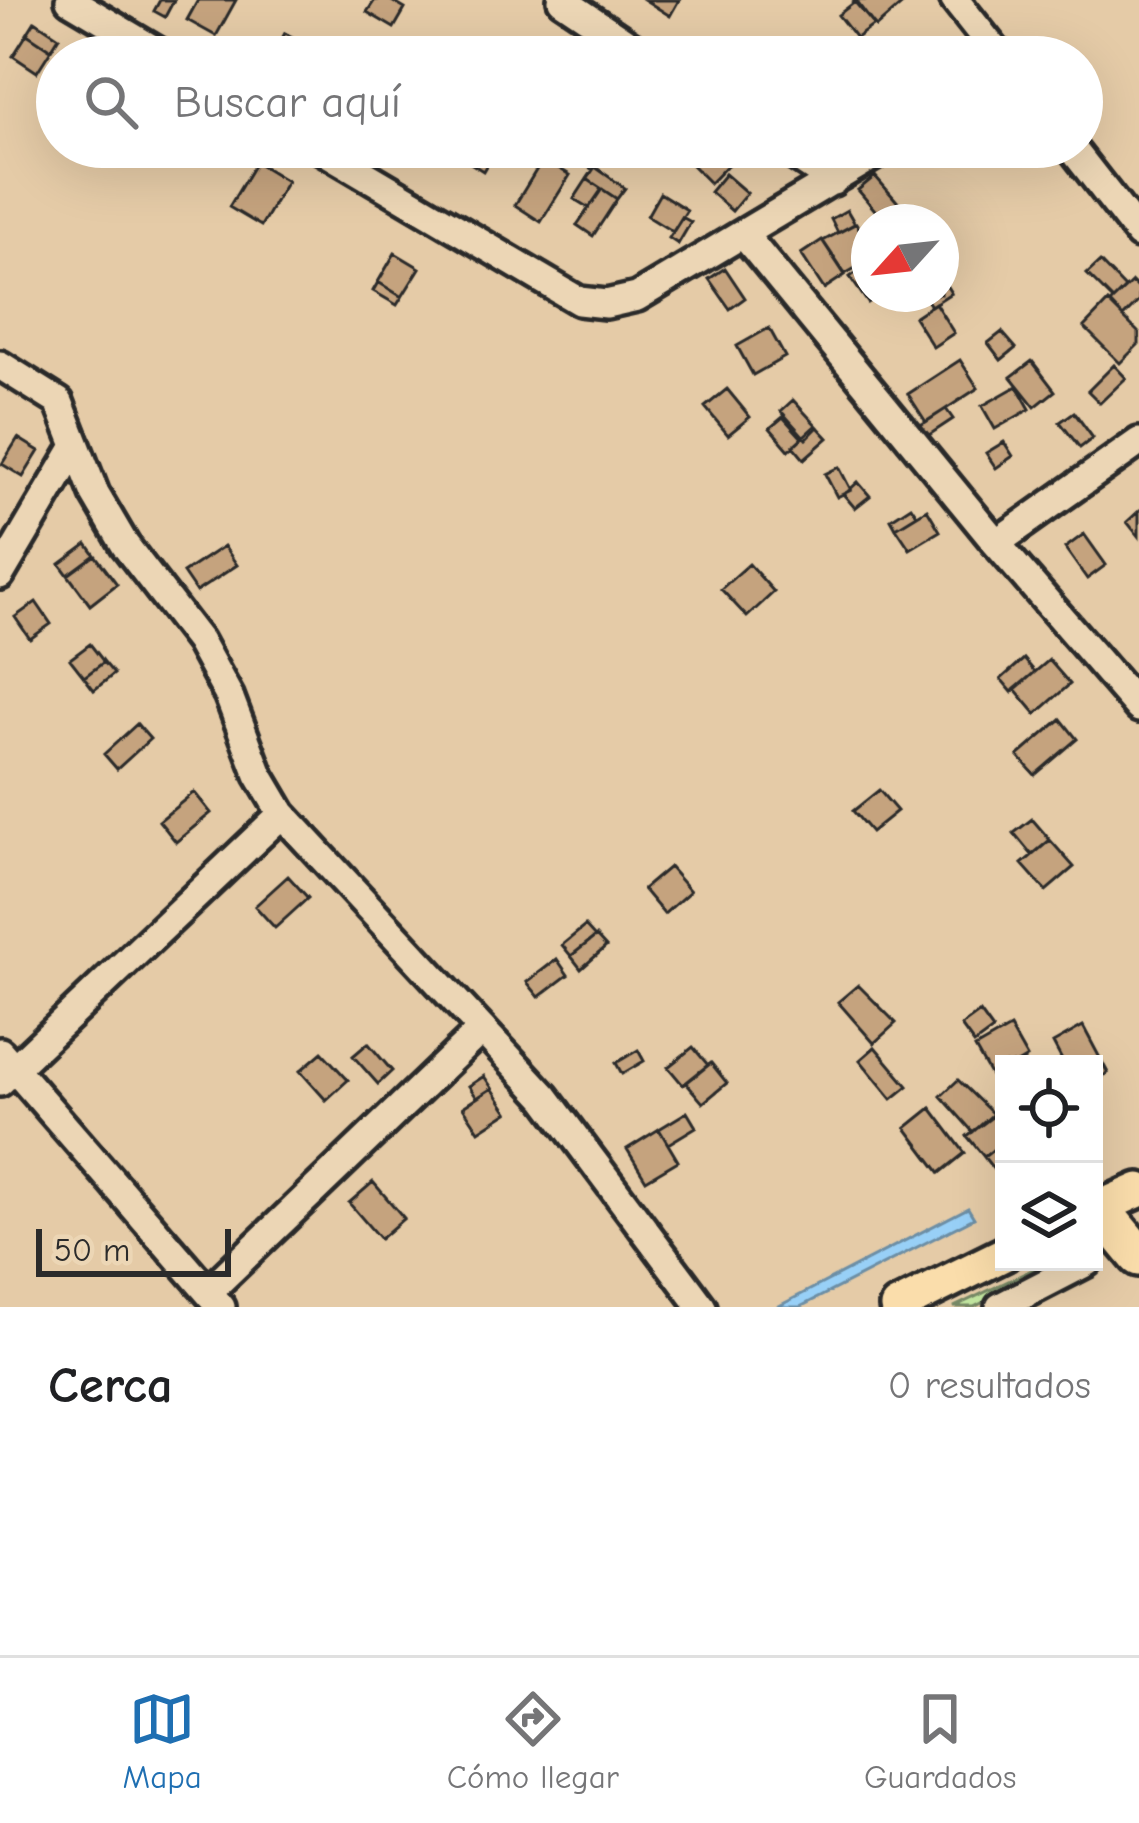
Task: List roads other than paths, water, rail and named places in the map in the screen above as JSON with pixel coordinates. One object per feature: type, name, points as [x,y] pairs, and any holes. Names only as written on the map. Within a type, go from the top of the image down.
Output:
[{"type":"main road","points":[[1103,1206],[1139,1190]]},
{"type":"main road","points":[[913,1304],[995,1259]]},
{"type":"street","points":[[70,0],[131,36]]},
{"type":"street","points":[[562,0],[616,36]]},
{"type":"street","points":[[955,0],[983,36]]},
{"type":"street","points":[[354,168],[579,301],[606,304],[637,296],[853,168]]},
{"type":"street","points":[[813,168],[832,181]]},
{"type":"street","points":[[1087,168],[1139,234]]},
{"type":"street","points":[[744,235],[996,543],[1139,707]]},
{"type":"street","points":[[0,365],[59,402],[95,494],[125,545],[199,641],[230,696],[259,775],[282,814],[545,1097],[702,1307]]},
{"type":"street","points":[[996,543],[1139,442]]},
{"type":"street","points":[[0,575],[76,446]]},
{"type":"street","points":[[282,814],[5,1068],[214,1300],[482,1029]]},
{"type":"street","points":[[1000,1307],[1055,1271]]},
{"type":"water","points":[[968,1208],[974,1218],[800,1307],[777,1307]]}]
